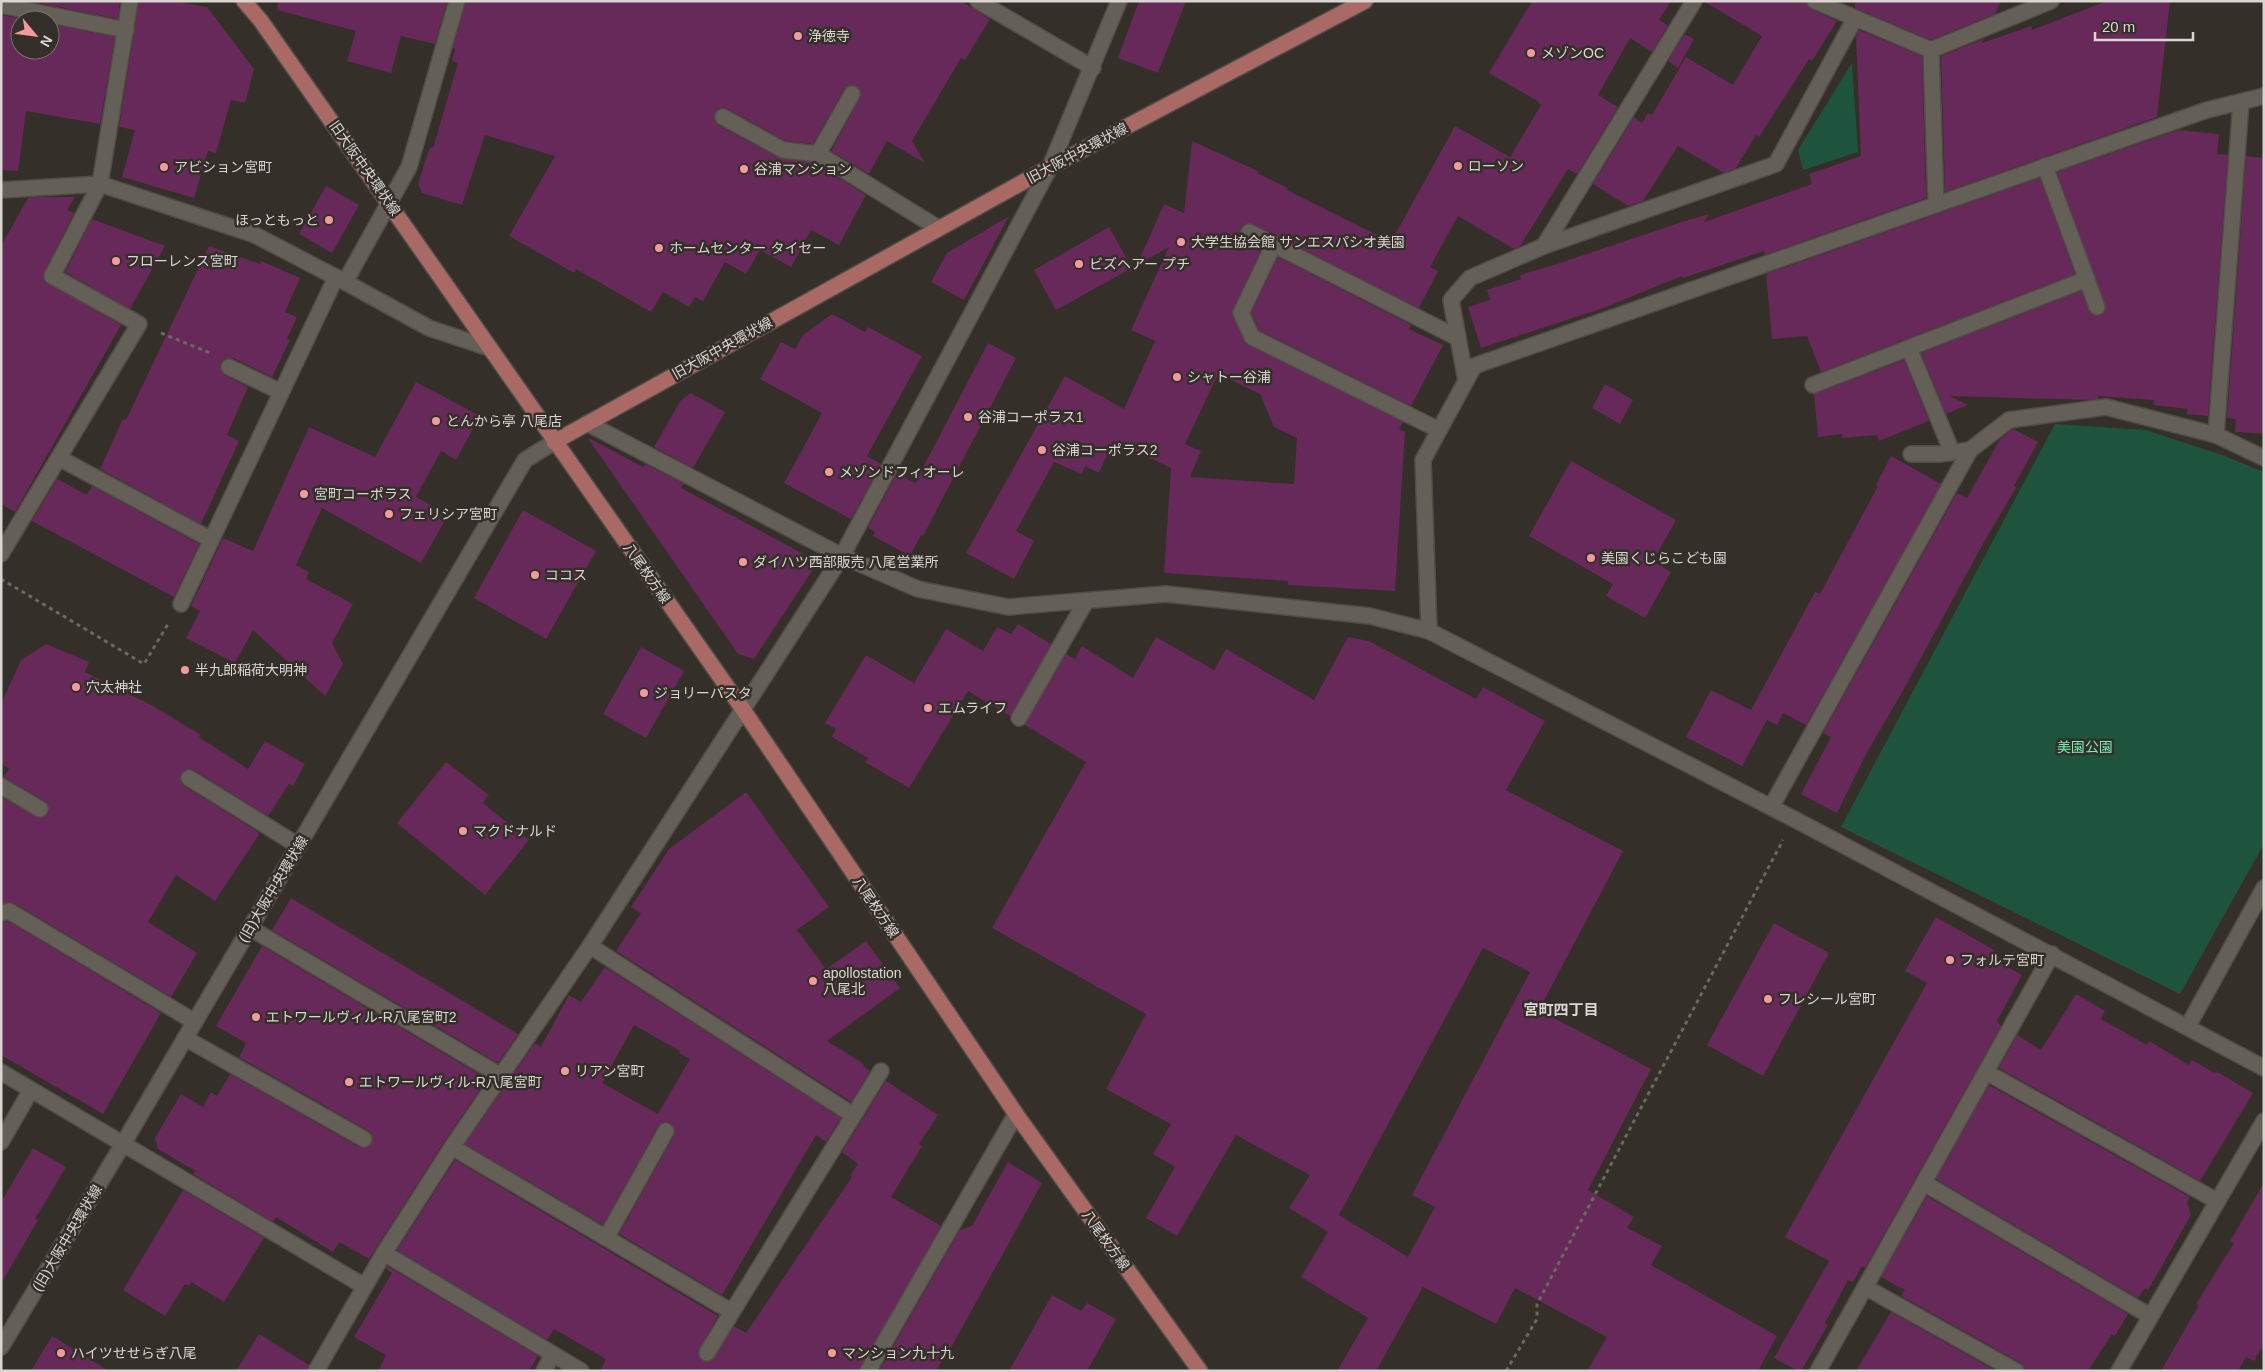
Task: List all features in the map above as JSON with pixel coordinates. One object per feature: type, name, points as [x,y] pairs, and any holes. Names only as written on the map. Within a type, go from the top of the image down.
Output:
[{"type":"main road","name":"旧大阪中央環状線","points":[[244,1],[261,21],[390,204],[554,442],[1050,166],[1365,1]]},
{"type":"main road","name":"八尾枚方線","points":[[554,442],[742,708],[1016,1114],[1200,1371]]},
{"type":"street","points":[[1,554],[139,324],[52,276],[100,184],[130,1]]},
{"type":"street","points":[[181,604],[210,539],[281,392],[341,280],[390,204],[409,167],[457,1]]},
{"type":"street","points":[[978,1],[1093,68]]},
{"type":"street","points":[[316,1371],[384,1253],[452,1147],[590,946],[842,556],[1050,166],[1093,68],[1119,1]]},
{"type":"street","points":[[1544,246],[1694,1]]},
{"type":"street","points":[[1815,1],[1931,50],[2051,1]]},
{"type":"street","points":[[1,5],[126,30]]},
{"type":"street","points":[[1466,381],[1452,300],[1470,278],[1544,246],[1776,164],[1855,18]]},
{"type":"street","points":[[1931,50],[1936,204]]},
{"type":"street","points":[[818,154],[852,94]]},
{"type":"street","points":[[1429,631],[1423,460],[1474,366],[2207,110],[2264,96]]},
{"type":"street","points":[[2216,435],[2241,102]]},
{"type":"street","points":[[723,117],[783,150],[818,154],[938,228]]},
{"type":"street","points":[[2045,166],[2098,308]]},
{"type":"street","points":[[1,190],[100,184],[255,235],[429,328],[489,348]]},
{"type":"street","points":[[1249,232],[1458,338]]},
{"type":"street","points":[[1274,244],[1242,313],[1252,337],[1439,430]]},
{"type":"street","points":[[1813,385],[2087,279]]},
{"type":"street","points":[[1909,348],[1952,452]]},
{"type":"street","points":[[229,367],[281,392]]},
{"type":"street","points":[[1771,807],[1970,450],[2009,420],[2106,407],[2216,435],[2264,458]]},
{"type":"street","points":[[587,423],[842,556],[918,588],[1008,607],[1166,594],[1370,616],[1429,631],[2052,954],[2264,1068]]},
{"type":"street","name":"(旧)大阪中央環状線","points":[[1,1347],[186,1038],[525,460],[554,442]]},
{"type":"street","points":[[1912,454],[1970,450]]},
{"type":"street","points":[[59,458],[210,539]]},
{"type":"street","points":[[1019,718],[1086,601]]},
{"type":"street","points":[[190,778],[298,846]]},
{"type":"street","points":[[1,786],[40,809]]},
{"type":"street","points":[[2188,1026],[2264,888]]},
{"type":"street","points":[[1,913],[9,911],[195,1022]]},
{"type":"street","points":[[250,928],[501,1076]]},
{"type":"street","points":[[590,946],[853,1115]]},
{"type":"street","points":[[1818,1371],[2052,954]]},
{"type":"street","points":[[186,1038],[364,1139]]},
{"type":"street","points":[[707,1353],[881,1071]]},
{"type":"street","points":[[1,1072],[364,1286]]},
{"type":"street","points":[[1986,1072],[2218,1201]]},
{"type":"street","points":[[1,1142],[31,1090]]},
{"type":"street","points":[[868,1371],[1016,1114]]},
{"type":"street","points":[[2119,1371],[2264,1121]]},
{"type":"street","points":[[606,1238],[666,1131]]},
{"type":"street","points":[[452,1147],[732,1312]]},
{"type":"street","points":[[1924,1183],[2150,1316]]},
{"type":"street","points":[[384,1253],[581,1371]]},
{"type":"street","points":[[1865,1287],[2016,1371]]},
{"type":"street","points":[[544,1371],[554,1354]]},
{"type":"path","points":[[139,324],[204,350],[224,361],[229,367]]},
{"type":"path","points":[[1,580],[144,664],[181,604]]},
{"type":"path","points":[[1506,1371],[1537,1319],[1537,1304],[1794,819]]},
{"type":"green space","points":[[1852,63],[1858,152],[1803,170],[1798,150]]},
{"type":"green space","name":"美園公園","points":[[2055,424],[2146,430],[2222,455],[2264,472],[2264,844],[2180,994],[1841,827]]},
{"type":"building","points":[[30,1],[120,1],[118,19]]},
{"type":"building","points":[[139,1],[174,1],[207,7],[254,69],[245,103],[231,100],[216,153],[208,151],[194,198],[122,177],[135,130],[119,127]]},
{"type":"building","points":[[278,1],[447,1],[435,44],[401,36],[391,73],[347,61],[356,31],[277,10]]},
{"type":"building","points":[[466,1],[961,1],[990,19],[965,60],[961,58],[912,141],[925,163],[887,141],[869,174],[831,151],[860,98],[860,90],[852,85],[844,89],[813,144],[786,141],[728,109],[718,109],[714,118],[718,125],[779,158],[815,163],[866,195],[839,245],[811,230],[791,267],[760,250],[746,274],[725,262],[703,301],[695,297],[689,307],[663,292],[651,312],[576,269],[574,273],[509,236],[555,156],[485,135],[462,205],[422,193],[418,183],[430,147],[433,148],[458,63],[452,61],[455,49],[453,48]]},
{"type":"building","points":[[1139,1],[1186,1],[1158,73],[1118,58]]},
{"type":"building","points":[[1532,1],[1671,1],[1659,20],[1668,25],[1652,52],[1630,38],[1598,95],[1618,107],[1577,174],[1568,169],[1520,246],[1514,249],[1458,216],[1430,267],[1438,271],[1419,308],[1253,224],[1244,224],[1240,228],[1241,237],[1261,249],[1232,313],[1244,341],[1403,422],[1399,429],[1405,432],[1395,591],[1288,585],[1288,581],[1164,573],[1171,468],[1113,441],[1099,473],[1085,466],[1082,474],[1054,462],[1016,531],[1034,541],[1014,579],[966,553],[1065,376],[1124,409],[1155,341],[1131,330],[1169,247],[1137,265],[1164,204],[1184,213],[1192,141],[1258,171],[1257,173],[1288,188],[1287,190],[1391,242],[1455,126],[1510,157],[1541,105],[1539,102],[1489,73]],"holes":[[[1218,374],[1260,394],[1274,427],[1297,438],[1294,484],[1190,477],[1201,451],[1185,444]]]},
{"type":"building","points":[[1703,1],[1806,1],[1811,9],[1837,21],[1812,61],[1809,59],[1759,137],[1756,135],[1736,168],[1724,173],[1678,146],[1643,201],[1628,206],[1593,184],[1634,117],[1642,123],[1648,113],[1652,115],[1686,57],[1733,85],[1762,36]]},
{"type":"building","points":[[1855,1],[2001,1],[1995,14],[1931,40],[1855,8]]},
{"type":"building","points":[[2107,1],[2170,1],[2157,117],[1945,192],[1941,56],[1984,39],[1982,43],[2031,26],[2032,30]]},
{"type":"building","points":[[1,15],[10,17],[10,60],[60,60],[60,26],[115,37],[100,124],[26,111],[18,171],[1,170]]},
{"type":"building","points":[[1859,30],[1922,56],[1926,198],[1764,255],[1764,251],[1683,278],[1682,276],[1606,307],[1481,348],[1468,307],[1490,300],[1487,290],[1521,279],[1520,275],[1685,221],[1709,214],[1704,222],[1812,184],[1809,174],[1861,156],[1856,36]]},
{"type":"building","points":[[1685,34],[1694,39],[1678,68],[1668,61]]},
{"type":"building","points":[[2179,130],[2219,134],[2217,154],[2228,155],[2208,416],[2186,414],[2188,409],[2153,405],[2154,400],[2098,396],[2098,399],[2091,400],[1950,396],[1968,405],[1946,414],[1921,353],[2081,291],[2091,314],[2100,316],[2106,309],[2057,172]]},
{"type":"building","points":[[2246,156],[2264,158],[2264,434],[2235,432],[2236,419],[2227,418]]},
{"type":"building","points":[[2040,178],[2075,274],[1821,372],[1807,336],[1772,339],[1766,274]]},
{"type":"building","name":"ほっともっと","points":[[326,186],[359,205],[332,253],[299,234]]},
{"type":"building","points":[[75,197],[67,210],[74,213],[44,272],[44,281],[121,325],[15,512],[1,504],[1,246],[28,198]]},
{"type":"building","points":[[1009,216],[964,300],[931,282],[947,253]]},
{"type":"building","points":[[92,219],[165,246],[130,309],[65,272]]},
{"type":"building","points":[[1109,227],[1132,268],[1056,310],[1034,270]]},
{"type":"building","points":[[209,246],[260,264],[261,261],[300,278],[285,312],[297,317],[287,339],[290,340],[272,377],[233,358],[224,359],[220,363],[220,368],[225,375],[248,387],[227,435],[239,441],[201,524],[100,469],[123,419],[126,420]]},
{"type":"building","points":[[1278,257],[1411,325],[1409,329],[1443,345],[1411,406],[1259,330],[1251,313]]},
{"type":"building","points":[[832,314],[865,332],[868,327],[922,356],[867,456],[881,464],[851,519],[784,483],[822,413],[760,379],[781,342],[795,349],[803,335]]},
{"type":"building","points":[[988,343],[1016,358],[923,536],[921,535],[910,556],[873,536],[875,532],[868,528],[897,473],[915,483]]},
{"type":"building","points":[[1904,360],[1929,421],[1879,441],[1877,435],[1842,438],[1842,434],[1818,437],[1814,394]]},
{"type":"building","points":[[416,382],[480,416],[456,460],[441,451],[416,497],[443,512],[439,519],[444,522],[421,563],[322,508],[296,565],[309,572],[306,579],[353,604],[332,643],[343,664],[325,696],[253,630],[235,663],[186,638],[200,611],[191,606],[223,538],[253,551],[309,427],[375,457]]},
{"type":"building","points":[[1605,384],[1633,400],[1620,424],[1592,408]]},
{"type":"building","points":[[691,393],[725,412],[693,468],[654,447],[681,400]]},
{"type":"building","points":[[2013,429],[2038,442],[2014,486],[2016,488],[1866,754],[1837,813],[1801,794],[1831,737],[1823,733],[1957,493],[1967,498],[2000,439]]},
{"type":"building","name":"ダイハツ西部販売 八尾営業所","points":[[587,437],[643,467],[645,464],[684,484],[681,488],[809,557],[814,568],[754,659],[738,654]]},
{"type":"building","points":[[1891,456],[1941,484],[1806,725],[1783,713],[1777,725],[1767,720],[1742,766],[1686,737],[1711,690],[1751,710],[1815,592],[1820,594],[1878,486],[1876,485]]},
{"type":"building","points":[[1571,461],[1676,520],[1653,561],[1671,572],[1645,618],[1606,596],[1613,584],[1529,536]]},
{"type":"building","points":[[57,479],[87,495],[92,486],[199,544],[174,597],[32,521]]},
{"type":"building","name":"ココス","points":[[523,510],[596,551],[546,639],[474,598]]},
{"type":"building","points":[[1018,624],[1051,644],[1010,716],[968,691],[909,788],[865,762],[868,758],[832,737],[836,729],[825,723],[866,655],[914,683],[946,629],[983,651],[997,627],[1011,634]]},
{"type":"building","points":[[1156,637],[1214,670],[1226,649],[1314,700],[1348,637],[1369,641],[1476,699],[1483,687],[1545,721],[1506,790],[1623,851],[1539,1010],[1651,1069],[1588,1190],[1634,1217],[1627,1228],[1662,1246],[1651,1265],[1777,1336],[1758,1371],[1587,1371],[1607,1337],[1515,1288],[1496,1324],[1423,1287],[1376,1371],[1337,1371],[1368,1318],[1301,1277],[1328,1232],[1289,1208],[1310,1175],[1236,1135],[1177,1236],[1146,1218],[1175,1167],[1153,1154],[1171,1124],[1106,1089],[1146,1014],[992,928],[1086,762],[1025,725],[1066,654],[1075,659],[1082,646],[1133,678]],"holes":[[[1483,948],[1530,972],[1412,1195],[1435,1207],[1408,1257],[1339,1215]]]},
{"type":"building","points":[[46,644],[89,662],[85,672],[153,706],[201,735],[199,737],[248,769],[265,741],[305,764],[293,786],[289,784],[268,816],[194,770],[185,770],[181,774],[181,782],[184,786],[258,832],[259,835],[215,901],[176,875],[148,922],[197,953],[171,997],[14,903],[1,903],[1,797],[39,818],[48,814],[49,809],[45,801],[3,777],[9,769],[1,763],[1,704],[21,660]]},
{"type":"building","name":"ジョリーパスタ","points":[[641,647],[684,671],[646,738],[603,714]]},
{"type":"building","name":"マクドナルド","points":[[446,762],[489,795],[483,803],[529,840],[485,895],[397,823]]},
{"type":"building","points":[[746,792],[829,907],[797,930],[826,969],[866,941],[900,988],[827,1041],[864,1064],[863,1066],[870,1071],[851,1102],[616,951],[641,913],[631,907],[669,849]]},
{"type":"building","points":[[291,898],[518,1034],[498,1063],[272,930]]},
{"type":"building","points":[[1936,917],[1994,950],[1990,957],[2022,975],[1997,1021],[2001,1026],[1865,1268],[1862,1266],[1853,1282],[1848,1280],[1825,1323],[1828,1325],[1801,1371],[1798,1371],[1774,1358],[1829,1261],[1785,1237],[1927,983],[1905,971]]},
{"type":"building","points":[[8,921],[161,1013],[103,1114],[1,1055],[1,922]]},
{"type":"building","name":"フレシール宮町","points":[[1774,923],[1829,953],[1763,1076],[1707,1045]]},
{"type":"building","points":[[262,946],[487,1079],[369,1259],[339,1242],[333,1252],[276,1217],[273,1222],[193,1174],[195,1171],[158,1149],[155,1138],[181,1094],[203,1107],[211,1092],[217,1096],[230,1074],[359,1147],[368,1147],[372,1143],[372,1135],[369,1131],[239,1057],[246,1043],[216,1026]]},
{"type":"building","points":[[605,967],[841,1118],[826,1142],[816,1135],[722,1295],[619,1234],[674,1136],[675,1130],[671,1123],[665,1122],[658,1126],[603,1225],[465,1144],[535,1043],[541,1047],[569,995],[581,1002]],"holes":[[[634,1025],[680,1051],[679,1053],[690,1059],[658,1114],[602,1083]]]},
{"type":"building","points":[[2076,994],[2105,1011],[2101,1019],[2147,1045],[2149,1041],[2189,1065],[2192,1060],[2215,1073],[2216,1071],[2253,1093],[2200,1181],[1999,1068],[2017,1035],[2041,1050]]},
{"type":"building","points":[[886,1081],[938,1115],[919,1144],[922,1146],[891,1197],[941,1226],[859,1371],[600,1371],[606,1359],[554,1329],[547,1340],[397,1250],[455,1160],[718,1316],[698,1352],[702,1361],[711,1361],[734,1326],[746,1333],[852,1177],[850,1175],[858,1164],[842,1152]]},
{"type":"building","points":[[1989,1085],[2190,1197],[2187,1203],[2191,1215],[2148,1290],[2145,1288],[2138,1298],[1936,1179]]},
{"type":"building","points":[[33,1148],[66,1167],[35,1219],[38,1220],[1,1284],[1,1202]]},
{"type":"building","points":[[1008,1162],[1042,1183],[953,1344],[936,1371],[879,1371],[960,1230],[972,1226]]},
{"type":"building","points":[[2264,1183],[2264,1344],[2254,1361],[2246,1357],[2238,1371],[2161,1371],[2199,1305],[2196,1304],[2234,1243],[2230,1241]]},
{"type":"building","points":[[183,1190],[264,1238],[224,1302],[191,1282],[189,1286],[185,1284],[165,1316],[123,1290]]},
{"type":"building","points":[[1927,1196],[2128,1314],[2115,1336],[2112,1334],[2088,1371],[2025,1371],[2021,1363],[1901,1296],[1905,1290],[1881,1277]]},
{"type":"building","points":[[387,1266],[538,1356],[529,1371],[378,1371],[386,1355],[354,1337],[392,1273],[386,1269]]},
{"type":"building","points":[[1052,1295],[1081,1311],[1087,1303],[1116,1319],[1087,1371],[1009,1371]]},
{"type":"building","points":[[1891,1312],[1996,1371],[1856,1371]]},
{"type":"building","points":[[259,1334],[309,1365],[307,1371],[236,1371]]},
{"type":"building","name":"ハイツせせらぎ八尾","points":[[52,1336],[109,1371],[31,1371]]},
{"type":"place","name":"浄徳寺","points":[[798,36]]},
{"type":"place","name":"メゾンOC","points":[[1531,53]]},
{"type":"place","name":"ローソン","points":[[1458,166]]},
{"type":"place","name":"アビション宮町","points":[[164,167]]},
{"type":"place","name":"谷浦マンション","points":[[744,169]]},
{"type":"place","name":"ほっともっと","points":[[329,220]]},
{"type":"place","name":"大学生協会館 サンエスパシオ美園","points":[[1181,242]]},
{"type":"place","name":"ホームセンター タイセー","points":[[659,248]]},
{"type":"place","name":"フローレンス宮町","points":[[116,261]]},
{"type":"place","name":"ビズヘアー プチ","points":[[1079,264]]},
{"type":"place","name":"シャトー谷浦","points":[[1177,377]]},
{"type":"place","name":"谷浦コーポラス1","points":[[968,417]]},
{"type":"place","name":"とんから亭 八尾店","points":[[436,421]]},
{"type":"place","name":"谷浦コーポラス2","points":[[1042,450]]},
{"type":"place","name":"メゾンドフィオーレ","points":[[829,472]]},
{"type":"place","name":"宮町コーポラス","points":[[304,494]]},
{"type":"place","name":"フェリシア宮町","points":[[389,514]]},
{"type":"place","name":"美園くじらこども園","points":[[1591,558]]},
{"type":"place","name":"ダイハツ西部販売 八尾営業所","points":[[743,562]]},
{"type":"place","name":"ココス","points":[[535,575]]},
{"type":"place","name":"半九郎稲荷大明神","points":[[185,670]]},
{"type":"place","name":"穴太神社","points":[[76,687]]},
{"type":"place","name":"ジョリーパスタ","points":[[644,693]]},
{"type":"place","name":"エムライフ","points":[[928,708]]},
{"type":"place","name":"マクドナルド","points":[[463,831]]},
{"type":"place","name":"フォルテ宮町","points":[[1950,960]]},
{"type":"place","name":"apollostation 八尾北","points":[[813,981]]},
{"type":"place","name":"フレシール宮町","points":[[1768,999]]},
{"type":"place","name":"エトワールヴィル-R八尾宮町2","points":[[256,1017]]},
{"type":"place","name":"リアン宮町","points":[[565,1071]]},
{"type":"place","name":"エトワールヴィル-R八尾宮町","points":[[349,1082]]},
{"type":"place","name":"ハイツせせらぎ八尾","points":[[61,1353]]},
{"type":"place","name":"マンション九十九","points":[[832,1353]]},
{"type":"district","name":"宮町四丁目","points":[[1561,1009]]}]
